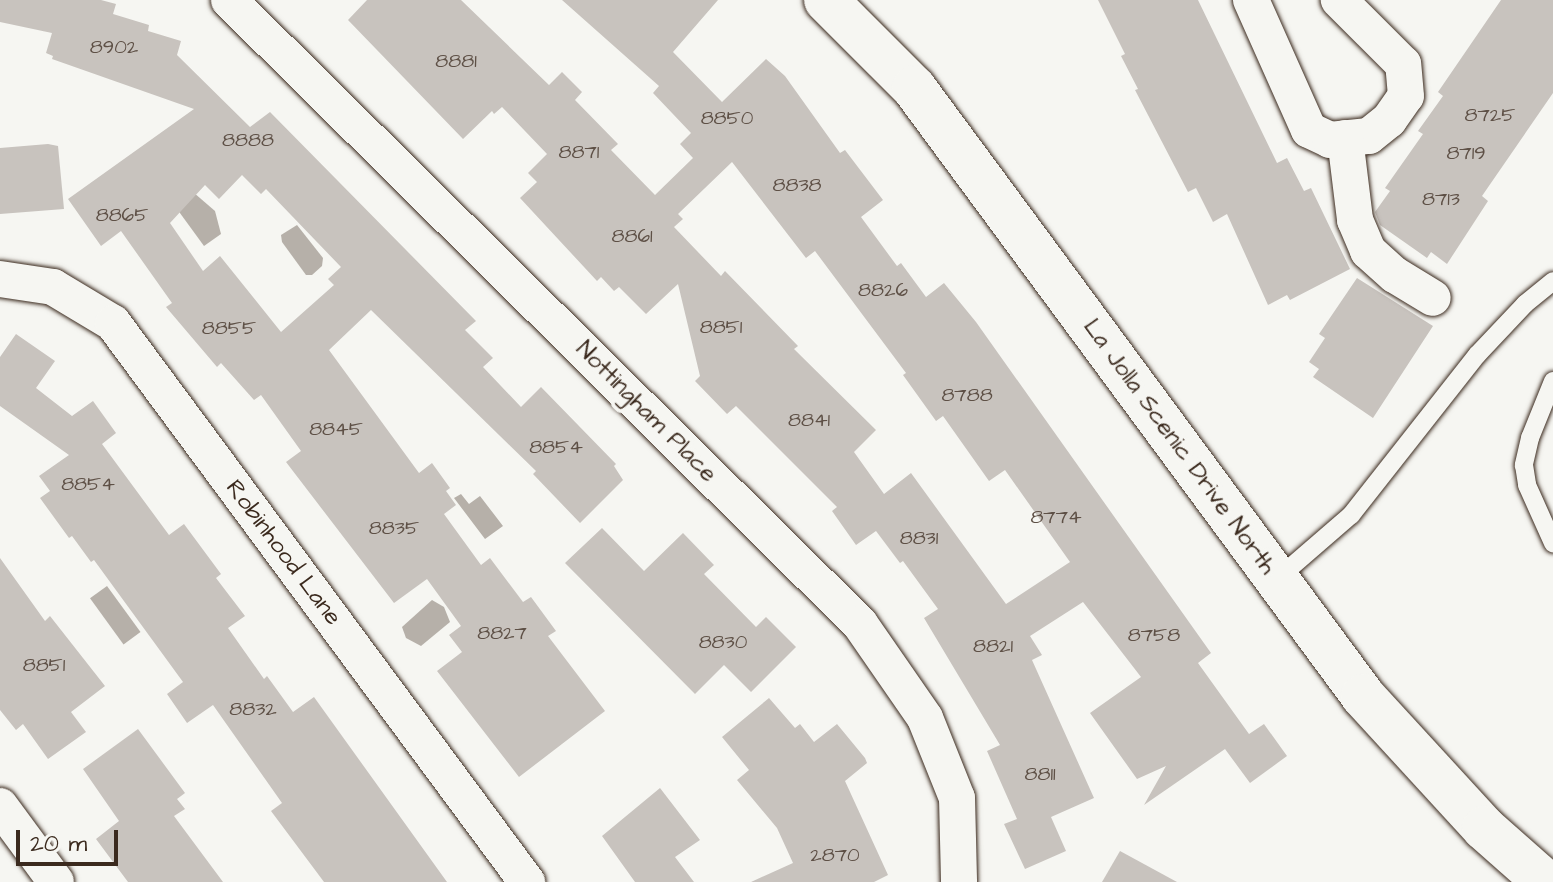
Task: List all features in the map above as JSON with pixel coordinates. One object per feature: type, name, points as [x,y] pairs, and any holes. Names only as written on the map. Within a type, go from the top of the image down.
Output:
[{"type":"main road","name":"La Jolla Scenic Drive North","points":[[826,0],[914,88],[1363,696],[1484,828],[1545,882]]},
{"type":"street","name":"Nottingham Place","points":[[229,0],[860,624],[925,718],[957,798],[959,882]]},
{"type":"street","points":[[1251,0],[1309,130],[1330,140],[1369,136],[1389,120],[1406,96],[1403,64],[1339,0]]},
{"type":"street","points":[[1345,138],[1355,220],[1368,251],[1395,275],[1433,298]]},
{"type":"street","name":"Robinhood Lane","points":[[0,279],[53,287],[113,323],[527,882]]},
{"type":"street","points":[[0,806],[56,882]]},
{"type":"lane","points":[[1277,579],[1351,515],[1477,355],[1525,304],[1553,281]]},
{"type":"lane","points":[[1553,381],[1530,438],[1524,465],[1527,485],[1553,543]]},
{"type":"shaded area","points":[[186,186],[215,211],[221,234],[204,246],[169,198]]},
{"type":"shaded area","points":[[297,225],[323,258],[322,266],[312,275],[306,275],[282,242],[281,235]]},
{"type":"shaded area","points":[[461,494],[469,504],[480,496],[503,526],[485,539],[454,498]]},
{"type":"shaded area","points":[[107,586],[141,632],[124,644],[90,598]]},
{"type":"shaded area","points":[[432,600],[444,607],[450,622],[421,646],[406,638],[402,627]]},
{"type":"building","points":[[0,0],[101,0],[116,4],[113,14],[149,25],[148,31],[181,41],[177,55],[250,127],[270,112],[476,321],[465,330],[493,358],[483,367],[521,407],[541,387],[616,464],[614,466],[623,480],[580,523],[533,474],[536,471],[371,310],[329,350],[419,473],[432,463],[450,488],[446,491],[456,505],[444,514],[481,565],[490,558],[523,602],[531,597],[556,631],[548,636],[605,711],[519,777],[437,671],[462,652],[449,635],[461,626],[427,579],[394,603],[286,462],[301,451],[261,395],[254,400],[221,363],[217,367],[166,307],[172,303],[121,231],[101,246],[68,199],[194,109],[52,59],[53,56],[46,53],[52,33],[0,22]],"holes":[[[242,175],[261,194],[266,189],[341,267],[328,279],[334,285],[281,332],[220,256],[203,271],[170,223],[205,185],[219,199]]]},
{"type":"building","points":[[367,0],[461,0],[549,85],[562,72],[582,92],[575,100],[618,144],[611,150],[655,195],[693,158],[680,144],[691,133],[653,93],[659,86],[562,0],[718,0],[673,52],[722,102],[766,59],[785,76],[840,153],[845,150],[883,200],[861,217],[897,266],[901,263],[926,297],[944,283],[976,322],[1211,653],[1198,663],[1249,734],[1264,724],[1287,756],[1250,783],[1225,749],[1144,805],[1166,766],[1137,779],[1090,713],[1141,677],[1083,602],[1030,636],[1042,655],[1032,660],[1094,798],[1051,817],[1066,851],[1025,869],[1004,824],[1017,819],[987,751],[1000,745],[924,618],[938,609],[903,561],[900,563],[876,531],[856,545],[832,511],[837,507],[736,406],[727,414],[695,381],[700,376],[678,284],[646,314],[619,287],[614,291],[601,277],[597,281],[520,198],[537,182],[528,173],[547,154],[502,107],[494,114],[492,111],[463,139],[348,20]],"holes":[[[732,162],[806,258],[815,251],[906,373],[903,375],[936,421],[943,416],[989,481],[1005,470],[1070,562],[1006,604],[911,473],[884,494],[854,452],[876,430],[794,349],[798,346],[725,271],[721,276],[674,227],[683,219],[678,214]]]},
{"type":"building","points":[[1098,0],[1198,0],[1277,163],[1287,158],[1304,191],[1311,188],[1350,269],[1290,300],[1287,295],[1268,305],[1227,214],[1213,222],[1196,188],[1188,192],[1135,90],[1138,89],[1121,56],[1125,54]]},
{"type":"building","points":[[1501,0],[1553,0],[1553,93],[1482,196],[1488,201],[1447,264],[1431,252],[1427,258],[1380,225],[1375,212],[1390,191],[1385,188],[1423,134],[1418,131],[1443,96],[1438,92]]},
{"type":"building","points":[[58,146],[64,209],[0,214],[0,148]]},
{"type":"building","points":[[1357,278],[1433,326],[1373,418],[1313,377],[1319,369],[1309,362],[1325,338],[1319,334]]},
{"type":"building","points":[[16,334],[55,361],[36,388],[72,416],[93,401],[116,433],[102,444],[169,535],[184,524],[221,574],[216,578],[245,616],[228,628],[264,679],[267,676],[293,712],[314,697],[447,882],[324,882],[271,811],[282,803],[213,705],[187,723],[167,694],[183,682],[94,560],[91,562],[72,536],[69,538],[40,498],[50,491],[39,476],[69,455],[0,406],[0,357]]},
{"type":"building","points":[[602,528],[644,571],[683,533],[714,565],[704,574],[756,627],[766,617],[796,647],[751,692],[724,665],[695,694],[565,563]]},
{"type":"building","points":[[0,558],[45,621],[50,616],[105,686],[71,712],[86,732],[48,759],[23,724],[16,730],[0,710]]},
{"type":"building","points":[[769,698],[795,728],[800,724],[814,742],[837,724],[865,758],[867,763],[845,781],[888,875],[874,882],[751,882],[793,863],[777,828],[737,780],[749,770],[722,737]]},
{"type":"building","points":[[138,729],[185,793],[177,799],[185,809],[174,816],[223,882],[128,882],[96,839],[119,821],[83,769]]},
{"type":"building","points":[[660,788],[700,840],[675,857],[694,882],[635,882],[602,836]]},
{"type":"building","points":[[1120,851],[1177,882],[1102,882]]}]
